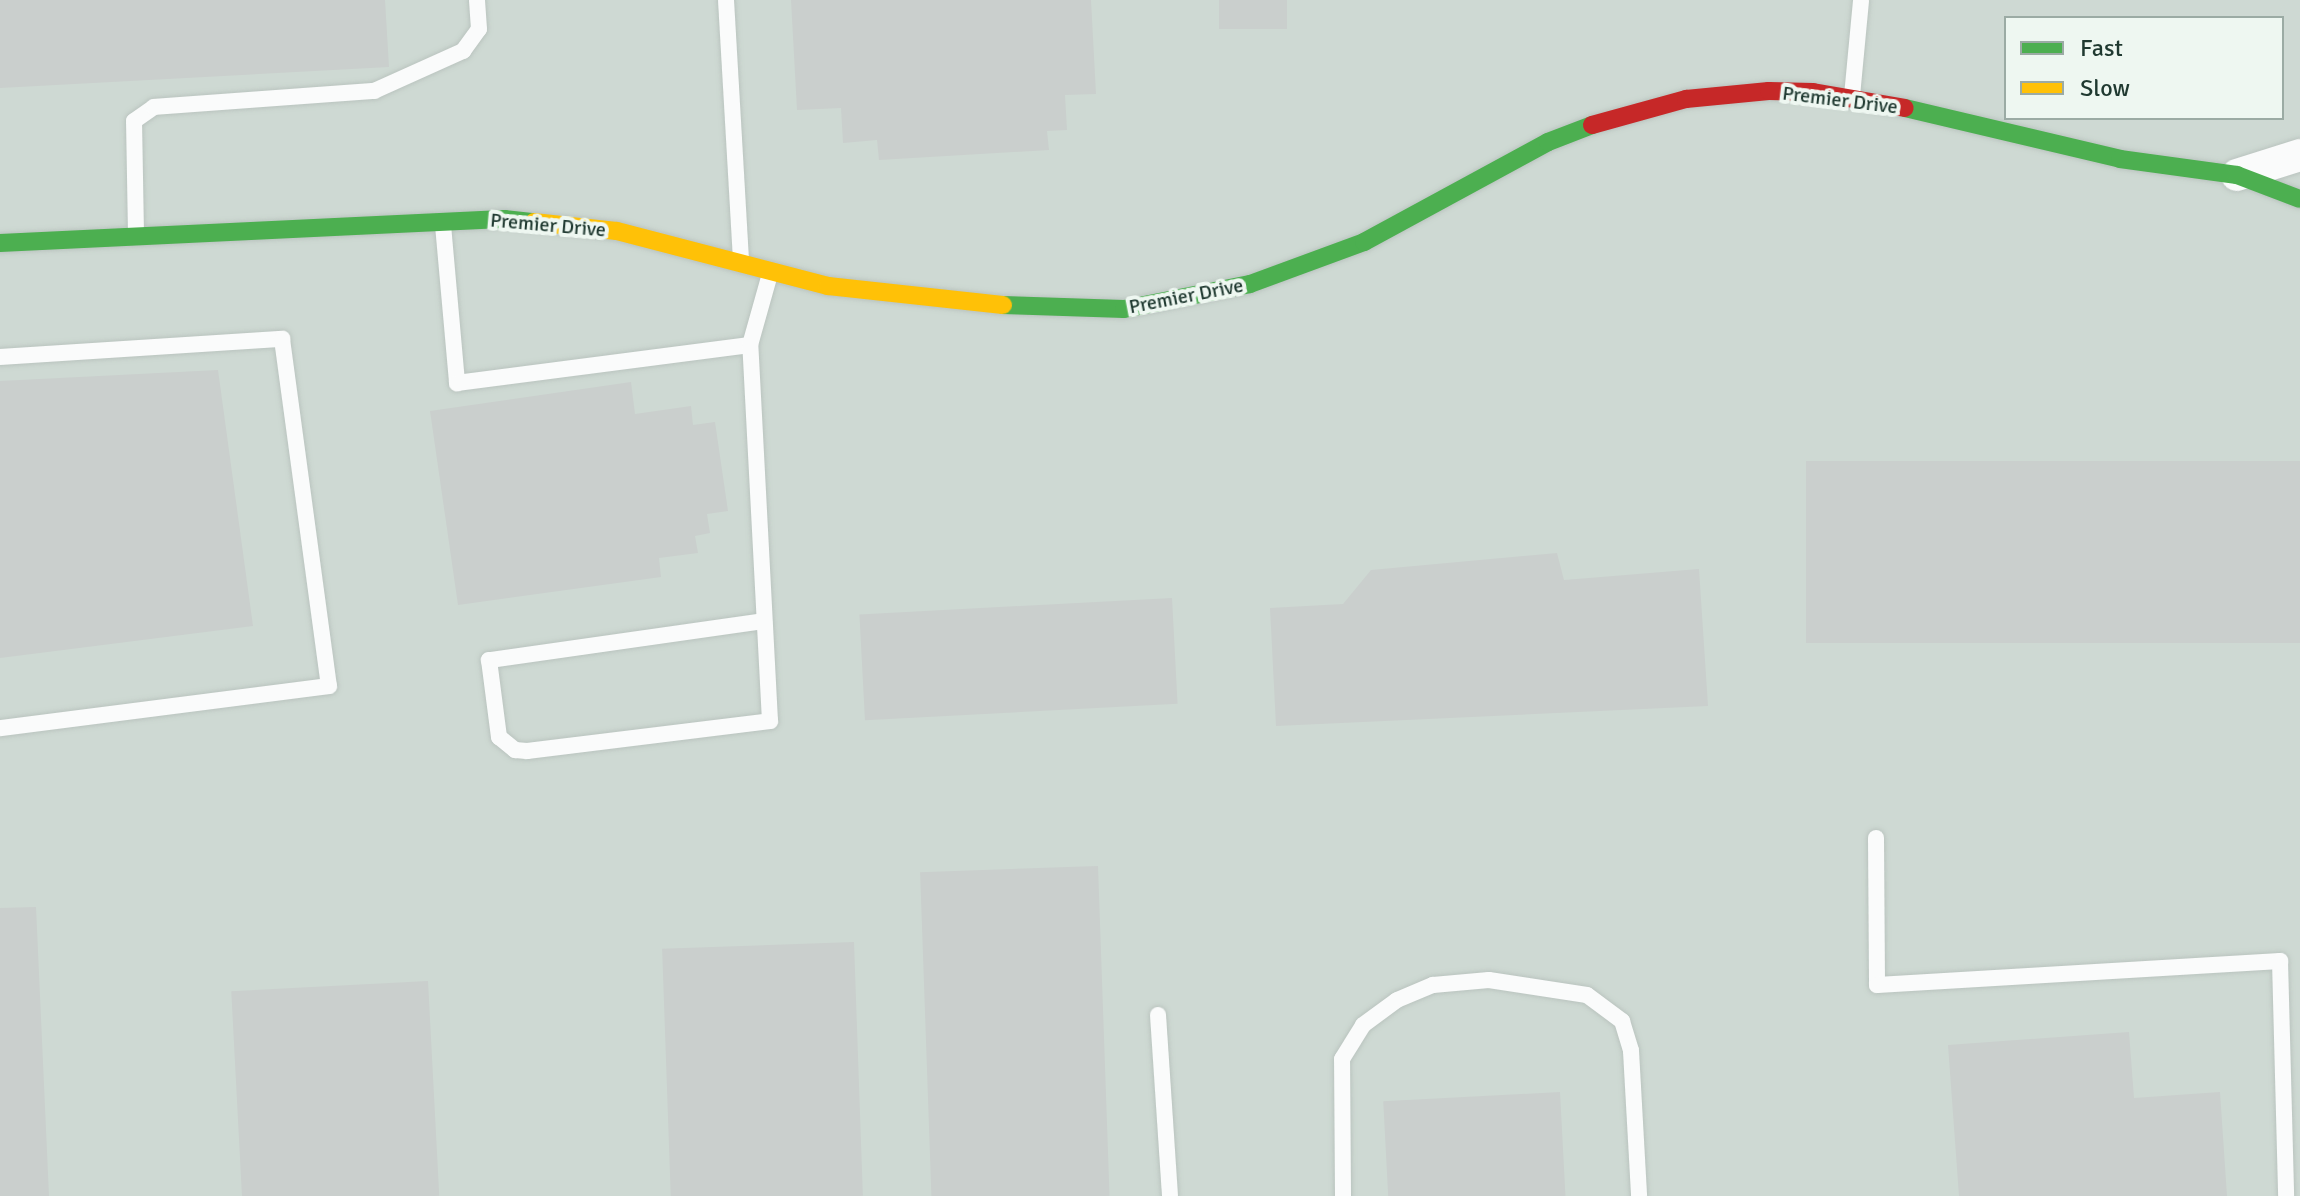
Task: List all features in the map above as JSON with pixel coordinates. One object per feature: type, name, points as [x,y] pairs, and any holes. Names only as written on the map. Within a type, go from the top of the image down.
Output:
[{"type":"street","name":"Premier Drive","points":[[0,243],[443,219],[617,231],[828,286],[986,304],[1124,309],[1168,302],[1308,266],[1364,242],[1548,142],[1607,119],[1686,99],[1769,91],[1852,97],[2120,159],[2237,175],[2300,199]]},
{"type":"street","name":"Premier Drive","points":[[2237,175],[2300,155]]},
{"type":"lane","points":[[136,236],[134,121],[154,107],[374,91],[463,51],[479,29],[477,0]]},
{"type":"lane","points":[[726,0],[741,263]]},
{"type":"lane","points":[[1852,97],[1861,0]]},
{"type":"lane","points":[[443,219],[457,383],[750,345]]},
{"type":"lane","points":[[764,621],[489,660],[499,737],[515,750],[527,751],[770,721],[750,345],[771,272]]},
{"type":"lane","points":[[0,357],[282,339],[329,686],[0,728]]},
{"type":"lane","points":[[1876,838],[1877,985],[2280,961],[2286,1196]]},
{"type":"lane","points":[[1343,1196],[1342,1059],[1363,1025],[1397,1000],[1433,985],[1489,980],[1587,995],[1622,1021],[1631,1051],[1639,1196]]},
{"type":"lane","points":[[1158,1015],[1170,1196]]},
{"type":"shaded area","points":[[0,0],[2300,0],[2300,1196],[0,1196]]},
{"type":"building","points":[[0,0],[385,0],[389,67],[0,88]]},
{"type":"building","points":[[791,0],[1091,0],[1096,94],[1065,95],[1067,130],[1047,131],[1049,150],[879,160],[877,140],[843,143],[841,108],[797,110]]},
{"type":"building","points":[[1219,0],[1287,0],[1287,29],[1219,29]]},
{"type":"building","points":[[218,370],[253,626],[0,658],[0,381]]},
{"type":"building","points":[[631,382],[635,414],[691,406],[693,425],[715,422],[728,511],[707,514],[710,533],[695,536],[698,553],[659,558],[661,577],[458,605],[430,411]]},
{"type":"building","points":[[1806,461],[2300,461],[2300,643],[1806,643]]},
{"type":"building","points":[[1557,553],[1564,580],[1699,569],[1708,706],[1276,726],[1270,608],[1343,604],[1371,570]]},
{"type":"building","points":[[1172,598],[1178,704],[865,720],[859,614]]},
{"type":"building","points":[[1098,866],[1110,1196],[931,1196],[920,872]]},
{"type":"building","points":[[36,907],[49,1196],[0,1196],[0,908]]},
{"type":"building","points":[[854,942],[863,1196],[671,1196],[662,949]]},
{"type":"building","points":[[428,981],[439,1196],[242,1196],[231,991]]},
{"type":"building","points":[[2129,1032],[2134,1098],[2220,1092],[2227,1196],[1959,1196],[1948,1045]]},
{"type":"building","points":[[1560,1092],[1565,1196],[1388,1196],[1383,1101]]},
{"type":"traffic: fast","points":[[1905,108],[2120,159],[2237,175],[2300,199]]},
{"type":"traffic: fast","points":[[1003,305],[1124,309],[1250,284],[1364,242],[1548,142],[1592,125]]},
{"type":"traffic: fast","points":[[0,243],[504,219],[534,222]]},
{"type":"traffic: slow","points":[[534,222],[617,231],[828,286],[1003,305]]},
{"type":"traffic: jam","points":[[1592,125],[1686,99],[1769,91],[1813,92],[1905,108]]}]
